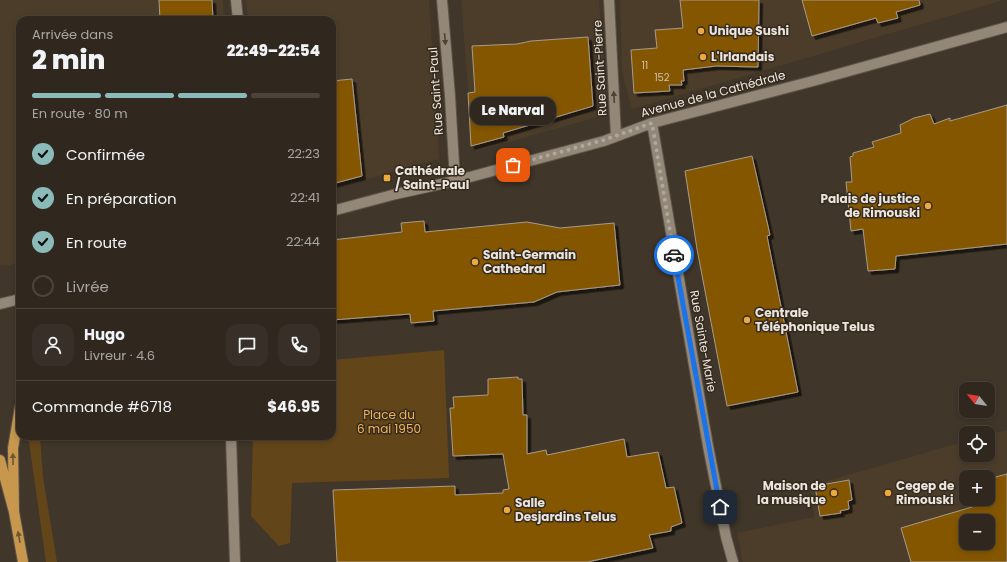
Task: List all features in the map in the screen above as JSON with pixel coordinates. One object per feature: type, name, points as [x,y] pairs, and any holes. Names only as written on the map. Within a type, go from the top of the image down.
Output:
[{"type":"main road","points":[[14,512],[13,448],[16,430]]},
{"type":"main road","points":[[0,460],[14,512],[23,562]]},
{"type":"street","points":[[236,0],[238,16]]},
{"type":"street","name":"Rue Saint-Paul","points":[[442,0],[455,181]]},
{"type":"street","name":"Rue Saint-Pierre","points":[[609,0],[616,136]]},
{"type":"street","name":"Avenue de la Cathédrale","points":[[336,210],[396,194],[455,181],[604,140],[652,123],[813,81],[1007,27]]},
{"type":"street","name":"Rue Sainte-Marie","points":[[652,123],[710,454],[726,537],[733,562]]},
{"type":"street","points":[[0,304],[16,300]]},
{"type":"street","points":[[231,440],[235,562]]},
{"type":"shaded area","points":[[0,0],[223,0],[224,16],[16,16],[16,263],[6,266],[0,265]]},
{"type":"shaded area","points":[[246,0],[429,0],[439,159],[336,188],[336,16],[248,16]]},
{"type":"shaded area","points":[[461,0],[599,0],[606,106],[600,106],[600,114],[598,117],[477,151],[473,149]]},
{"type":"shaded area","points":[[620,0],[1004,0],[632,109],[622,72]]},
{"type":"shaded area","name":"Cegep de Rimouski","points":[[1007,430],[1007,562],[743,562],[737,533],[814,517],[810,486],[959,443],[959,462],[995,462],[995,433]]},
{"type":"green space","name":"Place du 6 mai 1950","points":[[444,350],[449,478],[292,483],[290,543],[279,546],[251,516],[253,440],[336,440],[336,360]]},
{"type":"green space","points":[[29,440],[40,440],[43,477],[57,562],[46,562]]},
{"type":"building","points":[[159,0],[212,0],[213,16],[160,16]]},
{"type":"building","points":[[680,0],[759,0],[758,67],[716,66],[683,70],[684,81],[681,81],[682,85],[669,85],[670,91],[634,93],[631,50],[657,48],[655,30],[683,28]]},
{"type":"building","points":[[802,0],[919,0],[920,5],[896,12],[898,18],[878,23],[876,18],[812,36]]},
{"type":"building","points":[[588,37],[593,106],[503,133],[504,137],[471,146],[468,93],[475,92],[472,46],[517,44],[531,41]]},
{"type":"building","points":[[352,79],[362,176],[336,183],[336,81]]},
{"type":"building","name":"Palais de justice de Rimouski","points":[[1007,105],[1007,244],[896,256],[895,269],[868,271],[863,229],[851,231],[846,182],[852,182],[850,157],[853,156],[853,153],[874,147],[872,142],[901,133],[900,125],[914,118],[930,114],[934,124],[950,118],[950,121]]},
{"type":"building","name":"Centrale Téléphonique Telus","points":[[752,156],[770,235],[767,236],[798,392],[727,406],[697,249],[685,171]]},
{"type":"building","name":"Saint-Germain Cathedral","points":[[424,221],[425,232],[527,222],[560,228],[614,223],[620,285],[557,292],[534,302],[433,311],[434,321],[411,323],[410,314],[336,320],[336,240],[402,232],[401,223]]},
{"type":"building","name":"Salle Desjardins Telus","points":[[518,377],[518,379],[522,379],[523,415],[527,415],[527,454],[546,450],[547,455],[624,439],[627,457],[658,452],[666,488],[674,487],[682,523],[671,527],[671,531],[649,535],[653,548],[587,562],[337,562],[333,490],[455,486],[455,495],[503,493],[503,490],[509,489],[503,454],[453,456],[450,408],[454,408],[453,397],[488,395],[488,379]]},
{"type":"building","name":"Cegep de Rimouski","points":[[1007,474],[1007,562],[911,562],[901,528],[975,506],[995,506],[995,477]]},
{"type":"building","name":"Maison de la musique","points":[[849,480],[852,500],[848,501],[849,509],[840,511],[841,513],[820,516],[815,486]]},
{"type":"way so far","points":[[513,165],[604,140],[652,123],[674,255]]},
{"type":"place","name":"Unique Sushi","points":[[701,31]]},
{"type":"place","name":"L'Irlandais","points":[[703,57]]},
{"type":"place","name":"Le Narval","points":[[513,165]]},
{"type":"place","name":"Cathédrale / Saint-Paul","points":[[387,178]]},
{"type":"place","name":"Palais de justice de Rimouski","points":[[928,206]]},
{"type":"place","name":"Saint-Germain Cathedral","points":[[475,262]]},
{"type":"place","name":"Centrale Téléphonique Telus","points":[[747,320]]},
{"type":"place","name":"Maison de la musique","points":[[834,493]]},
{"type":"place","name":"Cegep de Rimouski","points":[[888,493]]},
{"type":"place","name":"Salle Desjardins Telus","points":[[507,510]]},
{"type":"route","points":[[674,255],[720,507]]}]
